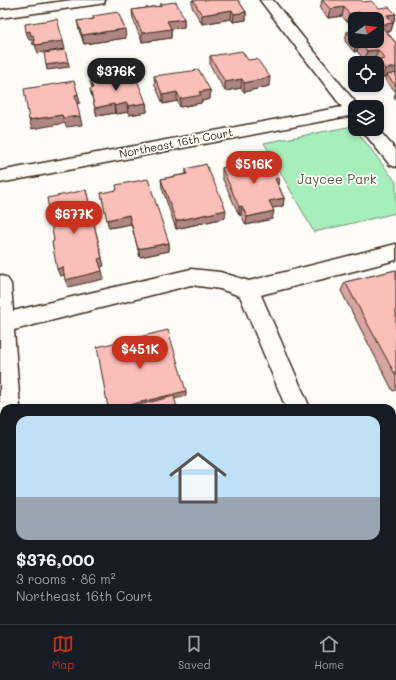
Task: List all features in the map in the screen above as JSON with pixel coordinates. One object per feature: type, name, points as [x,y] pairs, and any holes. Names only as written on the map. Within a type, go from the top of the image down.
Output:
[{"type":"street","points":[[0,14],[99,0]]},
{"type":"street","points":[[266,0],[348,103]]},
{"type":"street","name":"Northeast 16th Court","points":[[0,177],[348,112]]},
{"type":"street","points":[[375,136],[396,161]]},
{"type":"street","points":[[2,323],[191,277],[211,278],[229,282],[248,290],[396,252]]},
{"type":"street","points":[[0,284],[8,404]]},
{"type":"street","points":[[248,290],[296,404]]},
{"type":"green space","name":"Jaycee Park","points":[[348,127],[348,136],[361,136],[396,182],[396,213],[314,232],[264,143]]},
{"type":"building","points":[[193,0],[238,0],[246,12],[234,14],[232,10],[202,15]]},
{"type":"building","points":[[322,0],[371,1],[379,8],[389,7],[396,14],[387,15],[393,23],[384,24],[384,12],[348,13],[344,7],[330,9]]},
{"type":"building","points":[[176,2],[184,19],[167,21],[171,29],[142,33],[132,10],[161,6],[160,4]]},
{"type":"building","points":[[118,12],[125,29],[82,35],[77,21],[94,19],[93,16]]},
{"type":"building","points":[[57,19],[63,41],[35,45],[33,35],[31,36],[30,31],[26,32],[25,24]]},
{"type":"building","points":[[384,29],[396,43],[396,67],[385,69],[384,56],[378,50],[367,51],[365,48],[384,48]]},
{"type":"building","points":[[65,50],[68,62],[46,65],[44,53]]},
{"type":"building","points":[[242,51],[248,60],[257,59],[270,77],[244,83],[242,79],[225,82],[210,56]]},
{"type":"building","points":[[199,70],[210,90],[199,92],[201,95],[180,99],[177,92],[163,95],[154,76]]},
{"type":"building","points":[[396,73],[396,86],[387,75]]},
{"type":"building","points":[[124,75],[126,82],[137,80],[146,103],[128,106],[127,103],[114,106],[114,104],[95,108],[90,89],[93,88],[90,81]]},
{"type":"building","points":[[74,81],[78,94],[75,95],[80,116],[63,118],[62,115],[29,120],[24,89]]},
{"type":"building","points":[[266,154],[279,178],[275,179],[284,198],[269,201],[274,211],[247,217],[242,206],[239,207],[222,168],[243,164],[240,159]]},
{"type":"building","points":[[206,164],[226,210],[176,221],[161,179],[187,174],[186,169]]},
{"type":"building","points":[[148,179],[169,243],[138,249],[129,215],[107,220],[101,193],[117,190],[116,185]]},
{"type":"building","points":[[86,190],[102,258],[98,259],[102,271],[65,280],[63,267],[57,269],[47,198]]},
{"type":"building","points":[[396,270],[396,376],[345,282]]},
{"type":"building","points":[[168,330],[186,391],[133,404],[107,404],[97,347]]},
{"type":"building","points":[[174,396],[176,404],[143,404]]}]
